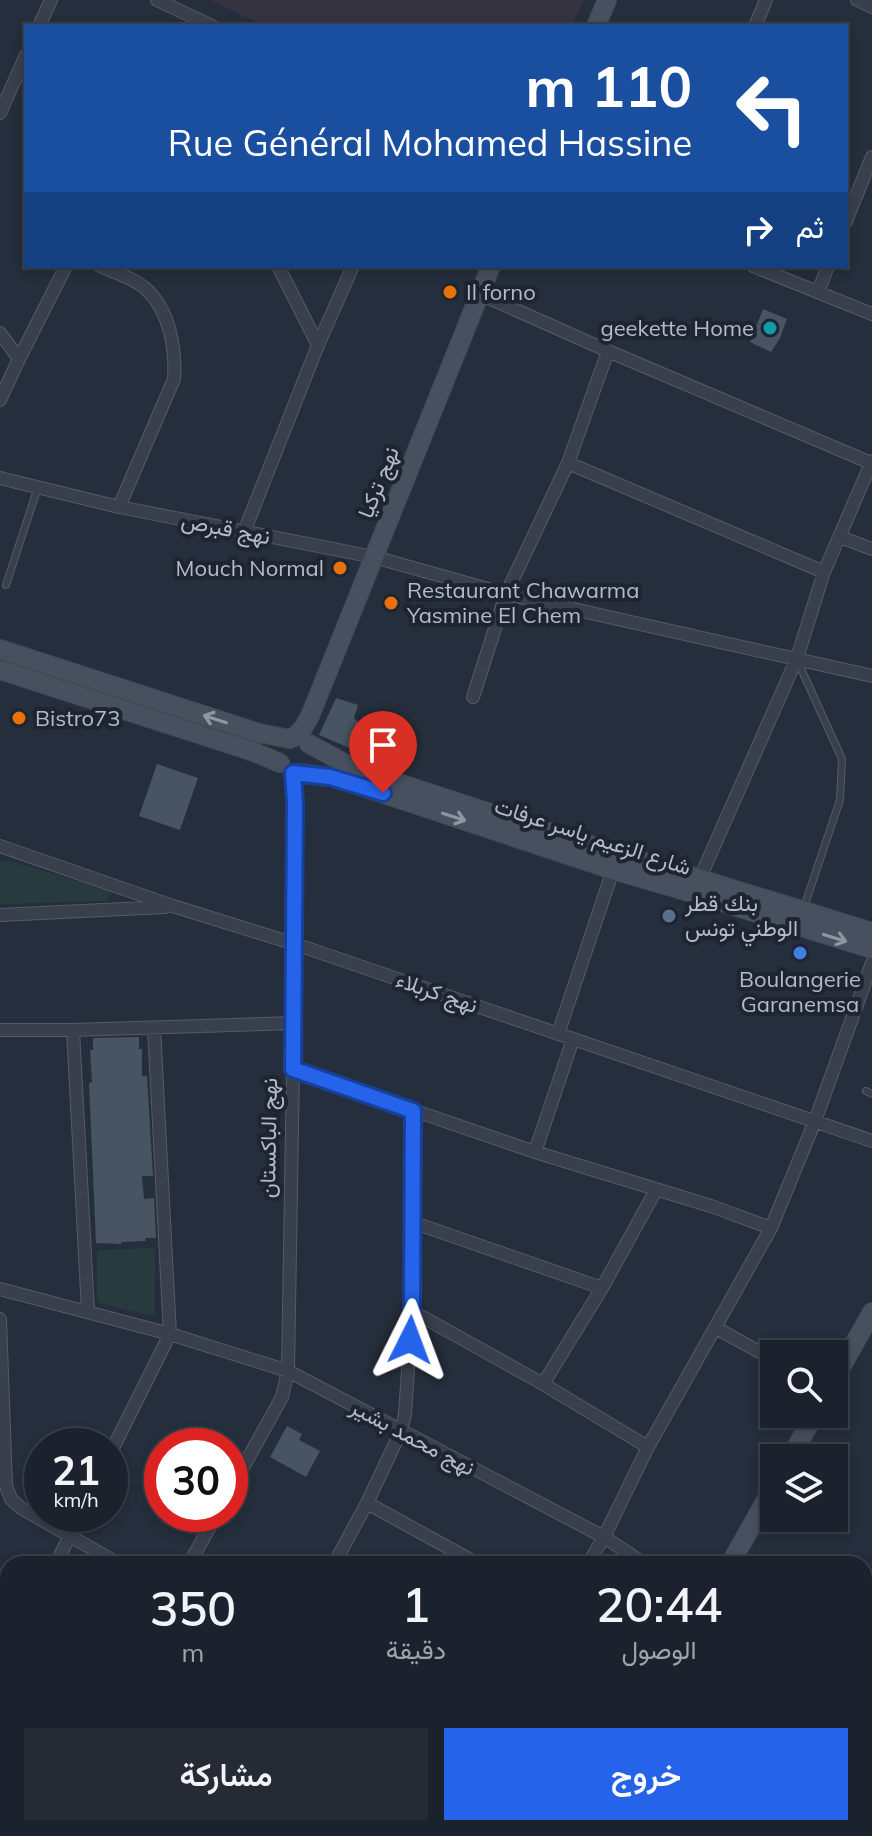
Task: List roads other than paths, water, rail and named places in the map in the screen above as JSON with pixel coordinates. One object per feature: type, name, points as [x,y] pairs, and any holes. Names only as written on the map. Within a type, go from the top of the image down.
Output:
[{"type":"main road","points":[[597,24],[607,0]]},
{"type":"main road","name":"نهج تركيا","points":[[300,740],[490,268]]},
{"type":"main road","name":"شارع الزعيم ياسر عرفات","points":[[0,649],[259,733],[300,740],[356,769],[872,932]]},
{"type":"main road","name":"شارع الزعيم ياسر عرفات","points":[[0,670],[254,752],[291,770],[354,784],[613,870],[872,949]]},
{"type":"main road","points":[[300,740],[313,753],[311,764],[308,768],[291,770],[279,751],[281,746],[300,740]]},
{"type":"main road","points":[[848,1355],[872,1312]]},
{"type":"main road","points":[[735,1556],[760,1511]]},
{"type":"street","points":[[40,24],[51,0]]},
{"type":"street","points":[[157,0],[208,24]]},
{"type":"street","points":[[756,24],[766,0]]},
{"type":"street","points":[[857,0],[872,7]]},
{"type":"street","points":[[178,24],[183,12]]},
{"type":"street","points":[[0,113],[6,81],[24,58]]},
{"type":"street","points":[[848,216],[872,157]]},
{"type":"street","points":[[0,400],[65,268]]},
{"type":"street","points":[[104,268],[147,290],[158,304],[172,338],[175,356],[174,379],[119,507]]},
{"type":"street","points":[[279,268],[318,345]]},
{"type":"street","points":[[244,532],[352,268]]},
{"type":"street","points":[[758,268],[872,314]]},
{"type":"street","points":[[818,292],[827,268]]},
{"type":"street","points":[[480,294],[872,462],[824,572],[797,658],[700,878]]},
{"type":"street","points":[[0,333],[19,359]]},
{"type":"street","points":[[473,697],[506,594],[568,463],[608,351]]},
{"type":"street","points":[[568,463],[824,572]]},
{"type":"street","name":"نهج قبرص","points":[[0,478],[119,507],[374,557],[506,594],[872,676]]},
{"type":"street","points":[[840,537],[872,549]]},
{"type":"street","name":"نهج الباكستان","points":[[248,1458],[282,1397],[288,1371],[295,944],[295,803],[291,770]]},
{"type":"street","name":"نهج كربلاء","points":[[0,846],[872,1141]]},
{"type":"street","points":[[558,1034],[613,870]]},
{"type":"street","points":[[0,915],[173,906]]},
{"type":"street","points":[[593,1556],[648,1447],[771,1228],[815,1121],[872,963]]},
{"type":"street","points":[[0,1030],[293,1023]]},
{"type":"street","points":[[123,1428],[170,1334],[154,1028]]},
{"type":"street","points":[[73,1030],[88,1311]]},
{"type":"street","points":[[535,1152],[573,1039]]},
{"type":"street","points":[[293,1069],[771,1228]]},
{"type":"street","points":[[338,1556],[401,1431],[405,1414],[412,1311],[413,1111]]},
{"type":"street","points":[[543,1384],[602,1288],[656,1190]]},
{"type":"street","points":[[412,1222],[602,1288]]},
{"type":"street","name":"نهج محمد بشير","points":[[0,1289],[170,1334],[288,1371],[604,1537],[633,1556]]},
{"type":"street","points":[[412,1311],[648,1447]]},
{"type":"street","points":[[0,1319],[6,1486],[11,1499],[21,1508],[105,1556]]},
{"type":"street","points":[[716,1328],[760,1352]]},
{"type":"street","points":[[367,1503],[463,1556]]},
{"type":"street","points":[[60,1556],[71,1532]]},
{"type":"street","points":[[193,1556],[207,1532]]},
{"type":"lane","points":[[6,585],[38,487]]},
{"type":"lane","points":[[797,658],[842,759],[840,800],[803,910]]},
{"type":"place","name":"Il forno","points":[[450,292]]},
{"type":"place","name":"geekette Home","points":[[770,328]]},
{"type":"place","name":"Mouch Normal","points":[[340,568]]},
{"type":"place","name":"Restaurant Chawarma Yasmine El Chem","points":[[391,603]]},
{"type":"place","name":"Bistro73","points":[[19,718]]},
{"type":"place","name":"بنك قطر الوطني تونس","points":[[669,916]]},
{"type":"place","name":"Boulangerie Garanemsa","points":[[800,953]]}]
